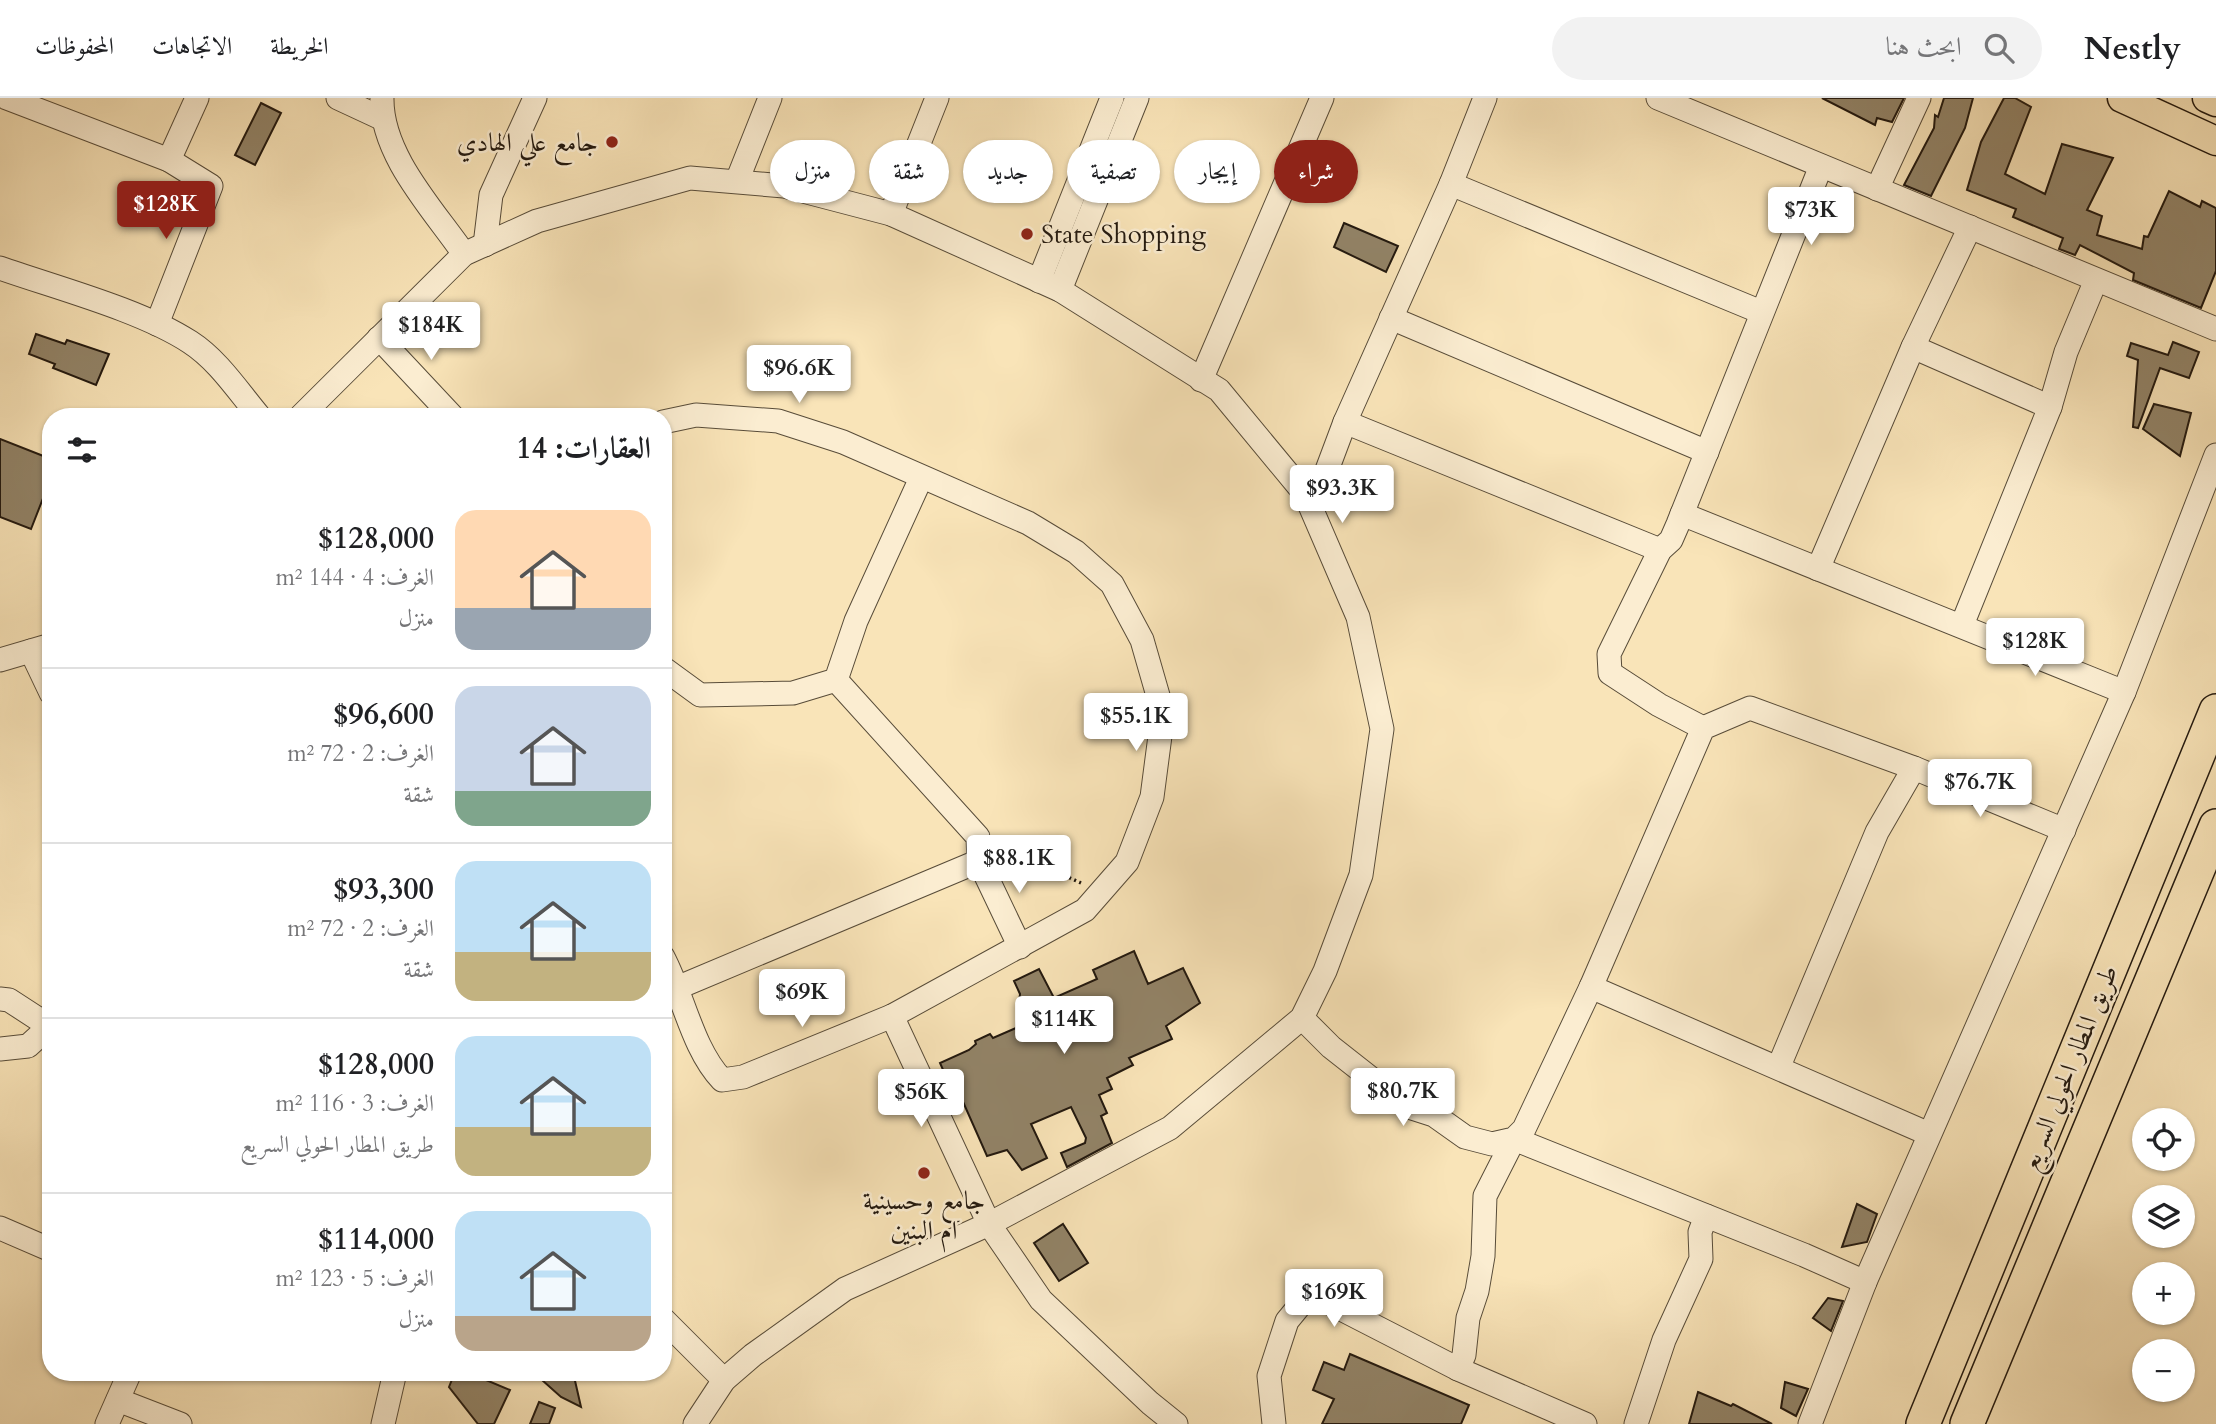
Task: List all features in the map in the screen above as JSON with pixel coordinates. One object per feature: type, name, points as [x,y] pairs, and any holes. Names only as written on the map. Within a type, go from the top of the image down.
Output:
[{"type":"highway","name":"طريق المطار الحولي السريع","points":[[1923,1424],[2216,711]]},
{"type":"highway","name":"طريق المطار الحولي السريع","points":[[1967,1424],[2216,826]]},
{"type":"main road","points":[[2122,98],[2216,141]]},
{"type":"main road","points":[[2207,98],[2216,102]]},
{"type":"street","points":[[169,160],[197,98]]},
{"type":"street","points":[[338,98],[382,108],[405,170],[474,250]]},
{"type":"street","points":[[474,250],[491,195],[535,98]]},
{"type":"street","points":[[737,181],[770,98]]},
{"type":"street","points":[[891,214],[936,98]]},
{"type":"street","points":[[1049,285],[1112,98]]},
{"type":"street","points":[[1049,285],[1137,98]]},
{"type":"street","points":[[1201,380],[1322,98]]},
{"type":"street","points":[[1305,494],[1324,478],[1345,422],[1451,184],[1485,98]]},
{"type":"street","points":[[1658,98],[2216,329]]},
{"type":"street","points":[[1877,189],[1919,98]]},
{"type":"street","points":[[18,100],[169,160],[211,186],[157,324]]},
{"type":"street","points":[[1703,728],[1659,705],[1610,674],[1609,654],[1660,551],[1671,540],[1821,166]]},
{"type":"street","points":[[309,408],[379,338],[474,250],[537,222],[690,178],[737,181],[819,193],[891,214],[1049,285],[1219,390],[1305,494],[1358,617],[1382,729],[1360,875],[1325,971],[1302,1018],[1170,1128],[989,1224],[845,1289],[752,1355],[724,1380],[695,1424]]},
{"type":"street","points":[[1451,184],[1761,312]]},
{"type":"street","points":[[1818,569],[1913,347],[1970,227]]},
{"type":"street","points":[[0,268],[157,324],[191,343],[227,376],[253,408]]},
{"type":"street","points":[[1962,625],[2050,407],[2066,352],[2096,280]]},
{"type":"street","points":[[1391,318],[1707,452]]},
{"type":"street","points":[[379,338],[445,408]]},
{"type":"street","points":[[1913,347],[2050,407]]},
{"type":"street","points":[[672,420],[696,415],[778,421],[843,442],[1028,523],[1076,552],[1112,583],[1142,640],[1163,713],[1152,797],[1127,862],[1085,909],[1020,947],[892,1016],[743,1077],[722,1080],[707,1063],[672,995]]},
{"type":"street","points":[[1345,422],[1660,551]]},
{"type":"street","points":[[1810,1424],[1865,1282],[1908,1190],[1929,1133],[2124,692],[2216,454]]},
{"type":"street","points":[[836,680],[856,621],[921,478]]},
{"type":"street","points":[[1682,514],[2124,692]]},
{"type":"street","points":[[0,660],[41,648]]},
{"type":"street","points":[[672,675],[700,695],[793,692],[836,680]]},
{"type":"street","points":[[836,680],[978,837],[979,861],[1020,947]]},
{"type":"street","points":[[1458,1369],[1464,1355],[1468,1318],[1477,1291],[1483,1256],[1485,1196],[1514,1139],[1524,1129],[1591,987],[1703,728],[1750,708],[1913,768],[2064,830]]},
{"type":"street","points":[[1779,1066],[1878,832],[1913,768]]},
{"type":"street","points":[[672,993],[979,861]]},
{"type":"street","points":[[1591,987],[1929,1133]]},
{"type":"street","points":[[0,999],[9,1000],[42,1021]]},
{"type":"street","points":[[892,1016],[989,1224],[1041,1300],[1150,1404],[1176,1424]]},
{"type":"street","points":[[1302,1018],[1331,1047],[1406,1105],[1434,1115],[1465,1136],[1492,1144],[1514,1139],[1865,1282]]},
{"type":"street","points":[[0,1049],[28,1046],[42,1033]]},
{"type":"street","points":[[1636,1424],[1664,1340],[1701,1259],[1700,1232],[1706,1216]]},
{"type":"street","points":[[0,1228],[42,1246]]},
{"type":"street","points":[[1274,1424],[1269,1376],[1287,1321],[1310,1293],[1458,1369],[1585,1424]]},
{"type":"street","points":[[672,1328],[724,1380]]},
{"type":"street","points":[[107,1424],[126,1381]]},
{"type":"street","points":[[383,1424],[394,1381]]},
{"type":"street","points":[[118,1400],[180,1424]]},
{"type":"path","points":[[978,837],[1101,892]]},
{"type":"building","points":[[1822,98],[1904,98],[1892,122],[1877,118],[1875,125]]},
{"type":"building","points":[[1944,98],[1973,98],[1965,128],[1931,196],[1904,185],[1934,128],[1935,115],[1938,117]]},
{"type":"building","points":[[2004,98],[2015,98],[2031,107],[2005,174],[2045,194],[2062,144],[2113,158],[2087,210],[2102,216],[2097,235],[2142,249],[2144,236],[2148,237],[2169,191],[2200,207],[2202,201],[2216,208],[2216,271],[2201,308],[2133,280],[2134,273],[2080,245],[2075,255],[2059,249],[2063,238],[2013,217],[2016,209],[1967,190],[1981,142]]},
{"type":"building","points":[[261,103],[281,113],[255,165],[235,155]]},
{"type":"building","points":[[1344,223],[1398,246],[1386,272],[1334,247]]},
{"type":"building","points":[[36,334],[65,344],[67,340],[109,354],[96,385],[53,368],[55,364],[29,354]]},
{"type":"building","points":[[2173,342],[2199,352],[2189,378],[2160,368],[2138,428],[2133,427],[2138,360],[2127,356],[2131,343],[2168,355]]},
{"type":"building","points":[[2154,404],[2191,413],[2180,456],[2143,429]]},
{"type":"building","points":[[0,439],[42,455],[42,501],[31,529],[0,517]]},
{"type":"building","points":[[1134,951],[1148,984],[1183,968],[1200,1003],[1166,1026],[1172,1039],[1129,1058],[1133,1065],[1107,1078],[1112,1089],[1099,1095],[1107,1113],[1101,1116],[1112,1143],[1067,1167],[1061,1153],[1085,1143],[1086,1138],[1071,1107],[1031,1124],[1047,1158],[1022,1170],[1007,1150],[987,1156],[960,1095],[955,1097],[940,1063],[969,1050],[976,1044],[975,1041],[990,1034],[993,1038],[1016,1028],[1020,994],[1014,981],[1039,969],[1054,998],[1097,979],[1093,970]]},
{"type":"building","points":[[1857,1204],[1877,1214],[1867,1242],[1842,1247]]},
{"type":"building","points":[[1063,1224],[1088,1263],[1059,1281],[1034,1243]]},
{"type":"building","points":[[1828,1298],[1843,1301],[1831,1331],[1813,1318]]},
{"type":"building","points":[[1350,1354],[1469,1405],[1461,1424],[1322,1424],[1334,1399],[1313,1390],[1324,1362],[1344,1370]]},
{"type":"building","points":[[451,1381],[488,1381],[510,1390],[494,1424],[478,1424],[449,1387]]},
{"type":"building","points":[[543,1381],[575,1381],[581,1407],[561,1397]]},
{"type":"building","points":[[1785,1382],[1808,1389],[1796,1416],[1781,1408]]},
{"type":"building","points":[[1698,1392],[1731,1406],[1733,1404],[1772,1424],[1689,1424]]},
{"type":"building","points":[[539,1402],[555,1408],[549,1424],[530,1424]]},
{"type":"place","name":"جامع علي الهادي","points":[[612,142]]},
{"type":"place","name":"State Shopping","points":[[1027,234]]},
{"type":"place","name":"جامع وحسينية ام البنين","points":[[924,1173]]}]
